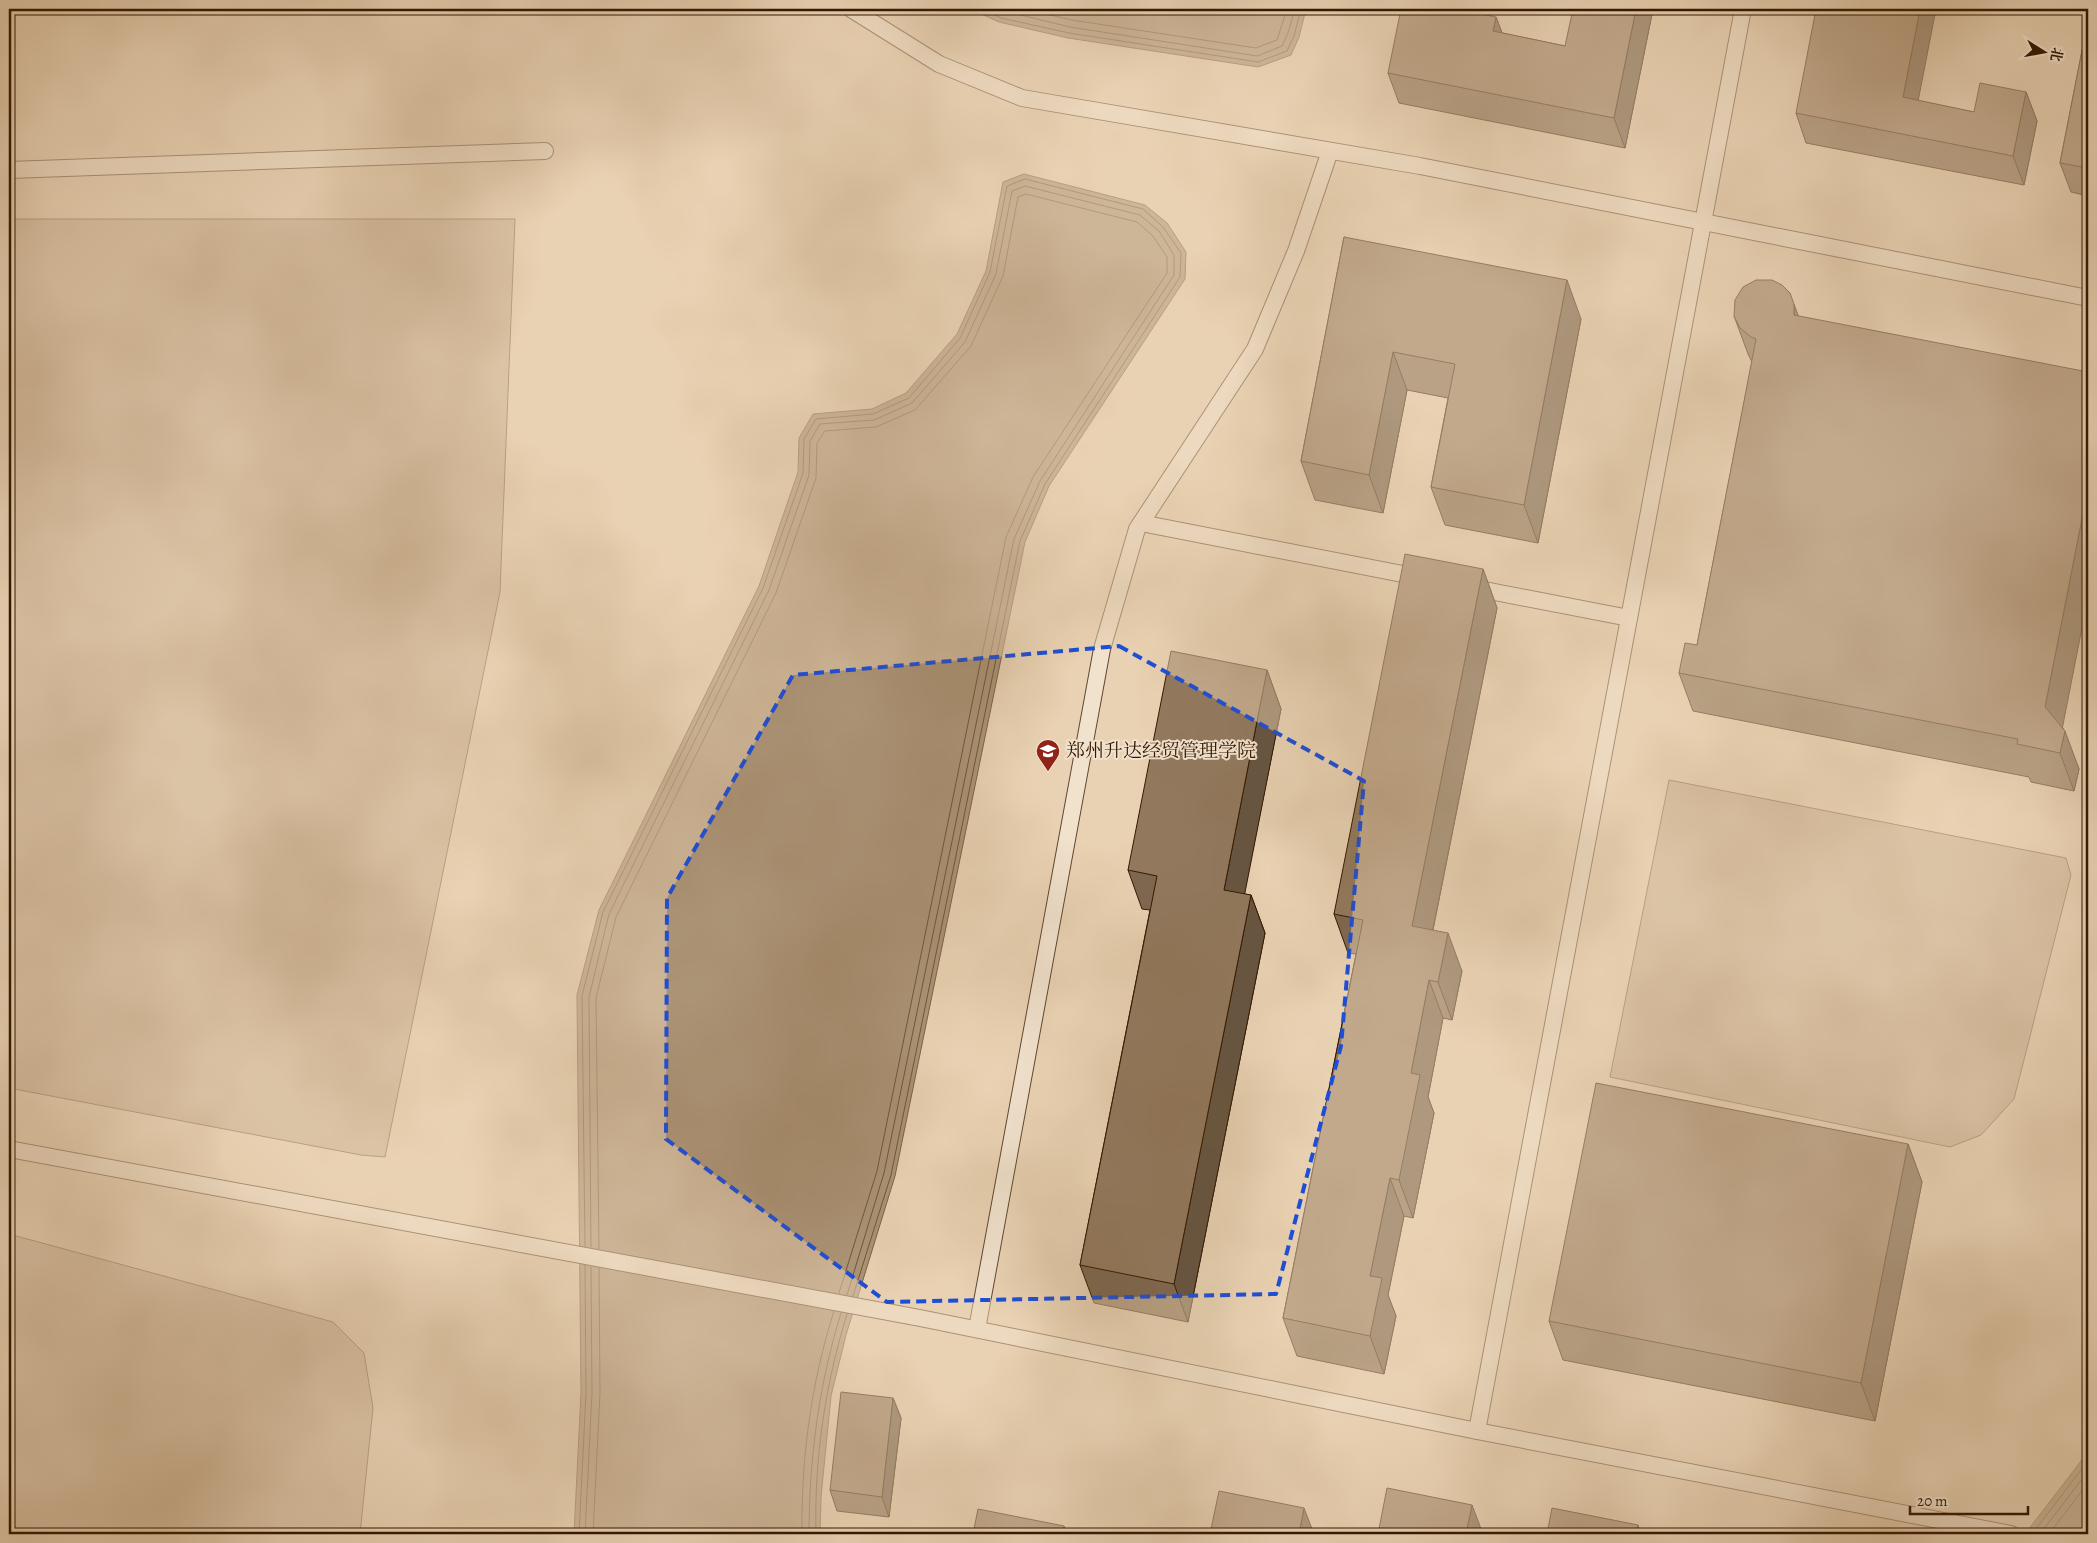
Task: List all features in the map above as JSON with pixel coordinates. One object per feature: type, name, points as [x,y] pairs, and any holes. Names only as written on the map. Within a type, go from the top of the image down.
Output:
[{"type":"lane","points":[[851,9],[939,64],[1022,98],[1420,166],[2088,298]]},
{"type":"lane","points":[[1477,1431],[1742,9]]},
{"type":"lane","points":[[977,1329],[1102,648],[1117,592],[1137,529],[1255,349],[1296,251],[1330,150]]},
{"type":"lane","points":[[9,170],[545,151]]},
{"type":"lane","points":[[1141,523],[1434,580]]},
{"type":"lane","points":[[1453,584],[1629,618]]},
{"type":"lane","points":[[9,1149],[977,1329],[1477,1431],[2011,1534]]},
{"type":"highlighted area","points":[[1119,646],[1364,781],[1341,1046],[1276,1294],[887,1302],[666,1139],[667,898],[793,675]]},
{"type":"shaded area","points":[[13,219],[515,219],[500,592],[385,1157],[361,1155],[9,1088],[9,221]]},
{"type":"shaded area","points":[[1669,780],[2066,858],[2071,875],[2014,1099],[1981,1135],[1950,1147],[1610,1077]]},
{"type":"shaded area","points":[[9,1234],[333,1322],[364,1353],[373,1408],[360,1534],[9,1534]]},
{"type":"water","points":[[970,9],[1306,9],[1299,37],[1291,55],[1258,67],[1068,38],[999,22]]},
{"type":"water","points":[[1024,174],[1145,205],[1167,223],[1186,252],[1185,279],[1049,486],[1025,542],[895,1176],[846,1335],[831,1396],[821,1497],[820,1534],[574,1534],[581,1393],[577,995],[599,910],[759,586],[798,472],[799,438],[813,414],[872,409],[906,393],[957,334],[986,271],[1003,182]]},
{"type":"water","points":[[2088,1452],[2088,1534],[2025,1534]]},
{"type":"building","points":[[1401,9],[1457,9],[1496,17],[1493,31],[1565,46],[1573,9],[1636,9],[1614,118],[1388,73]]},
{"type":"building","points":[[1816,9],[1920,9],[1903,97],[1974,112],[1980,83],[2026,92],[2013,156],[1796,113]]},
{"type":"building","points":[[2088,20],[2088,168],[2060,163]]},
{"type":"building","points":[[1344,237],[1567,280],[1524,505],[1431,487],[1455,364],[1393,352],[1369,475],[1301,461]]},
{"type":"building","points":[[1756,280],[1772,280],[1782,285],[1790,293],[1794,304],[1794,315],[2088,372],[2088,488],[2045,707],[2065,731],[2060,753],[2017,744],[2018,739],[1679,673],[1685,643],[1697,645],[1756,339],[1740,328],[1734,316],[1735,300],[1743,287]]},
{"type":"building","points":[[1405,554],[1483,569],[1412,926],[1448,933],[1438,982],[1429,980],[1411,1073],[1420,1075],[1399,1180],[1390,1178],[1370,1276],[1382,1278],[1370,1336],[1283,1318],[1363,920],[1334,914]]},
{"type":"building","points":[[1171,651],[1267,670],[1224,890],[1251,895],[1174,1284],[1080,1265],[1157,876],[1128,870]]},
{"type":"building","points":[[1596,1083],[1908,1144],[1861,1383],[1549,1321]]},
{"type":"building","points":[[841,1392],[893,1398],[882,1497],[830,1490]]},
{"type":"building","points":[[1387,1488],[1472,1505],[1466,1534],[1378,1534]]},
{"type":"building","points":[[1219,1491],[1304,1508],[1299,1534],[1210,1534]]},
{"type":"building","points":[[1552,1508],[1638,1525],[1636,1534],[1547,1534]]},
{"type":"building","points":[[978,1509],[1064,1526],[1062,1534],[973,1534]]},
{"type":"place","name":"郑州升达经贸管理学院","points":[[1048,772]]}]
